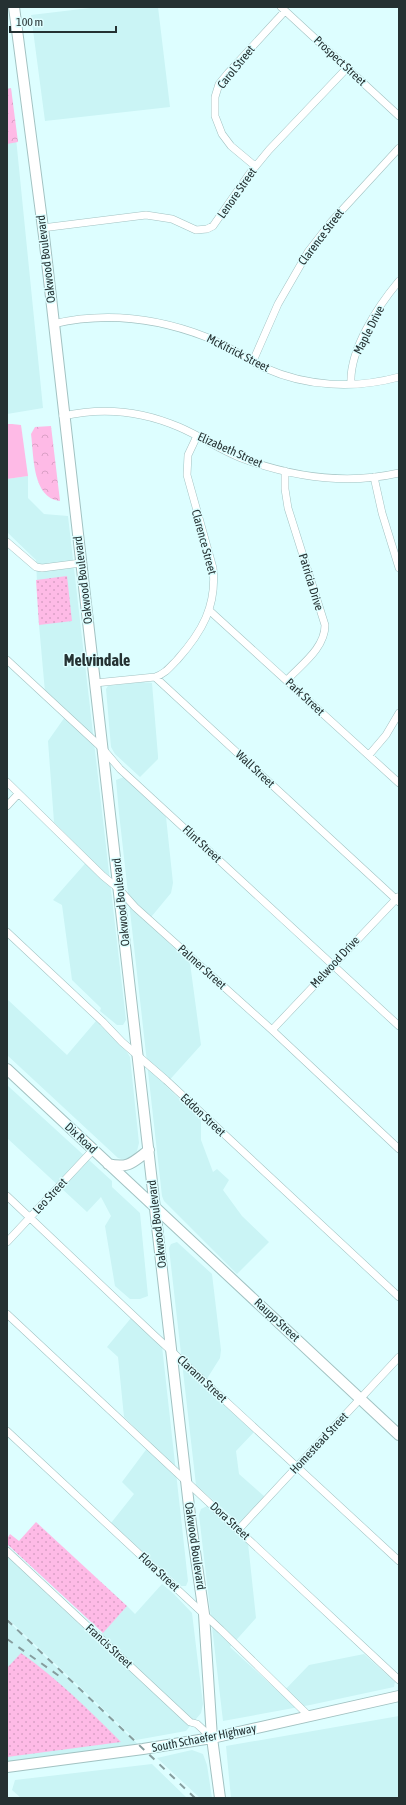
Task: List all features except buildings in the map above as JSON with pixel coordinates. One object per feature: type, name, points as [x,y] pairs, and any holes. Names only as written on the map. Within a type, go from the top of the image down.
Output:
[{"type":"main road","name":"Oakwood Boulevard","points":[[14,7],[96,683],[171,1349],[204,1614],[212,1738],[220,1798]]},
{"type":"main road","name":"Dix Road","points":[[7,1069],[155,1206]]},
{"type":"main road","points":[[107,1163],[120,1167],[130,1164],[149,1150]]},
{"type":"main road","name":"Raupp Street","points":[[155,1206],[399,1435]]},
{"type":"main road","name":"South Schaefer Highway","points":[[7,1767],[143,1750],[212,1738],[399,1696]]},
{"type":"street","name":"Prospect Street","points":[[283,9],[399,116]]},
{"type":"street","name":"Carol Street","points":[[255,166],[231,146],[222,134],[215,116],[215,97],[219,84],[283,9]]},
{"type":"street","name":"Lenore Street","points":[[42,228],[146,215],[172,219],[196,230],[207,229],[217,222],[255,166],[347,68]]},
{"type":"street","name":"Clarence Street","points":[[253,361],[278,304],[308,252],[332,220],[399,148]]},
{"type":"street","name":"Maple Drive","points":[[351,384],[351,371],[359,344],[385,300],[399,281]]},
{"type":"street","name":"McKitrick Street","points":[[53,324],[69,320],[104,317],[158,323],[206,337],[229,347],[277,373],[324,384],[374,382],[399,376]]},
{"type":"street","name":"Elizabeth Street","points":[[63,416],[97,411],[132,413],[164,421],[198,436],[240,458],[293,474],[330,479],[374,477],[399,473]]},
{"type":"street","name":"Clarence Street","points":[[155,677],[164,673],[191,644],[210,611],[214,589],[213,568],[186,475],[188,455],[198,436]]},
{"type":"street","name":"Patricia Drive","points":[[285,471],[285,489],[288,508],[325,625],[324,637],[320,645],[287,680]]},
{"type":"street","points":[[374,477],[382,513],[399,568]]},
{"type":"street","points":[[7,542],[36,567],[42,568],[81,563]]},
{"type":"street","name":"Park Street","points":[[210,611],[399,783]]},
{"type":"street","name":"Flint Street","points":[[7,660],[103,749],[120,768],[399,1026]]},
{"type":"street","points":[[96,683],[155,677]]},
{"type":"street","name":"Wall Street","points":[[155,677],[398,899]]},
{"type":"street","points":[[369,755],[386,735],[399,714]]},
{"type":"street","name":"Palmer Street","points":[[7,782],[102,876],[119,889],[135,907],[272,1030],[399,1149]]},
{"type":"street","points":[[7,806],[18,794]]},
{"type":"street","name":"Melwood Drive","points":[[272,1030],[332,964],[398,899]]},
{"type":"street","name":"Eddon Street","points":[[7,932],[103,1022],[122,1042],[399,1297]]},
{"type":"street","name":"Leo Street","points":[[7,1242],[93,1150]]},
{"type":"street","name":"Clarann Street","points":[[7,1196],[399,1561]]},
{"type":"street","name":"Dora Street","points":[[7,1314],[399,1680]]},
{"type":"street","name":"Homestead Street","points":[[239,1529],[399,1357]]},
{"type":"street","name":"Flora Street","points":[[7,1431],[204,1614],[309,1716]]},
{"type":"street","name":"Francis Street","points":[[7,1551],[190,1722],[197,1724],[212,1738]]},
{"type":"shaded area","points":[[98,7],[158,7],[170,107],[45,121],[31,15]]},
{"type":"shaded area","points":[[11,88],[43,408],[7,414],[7,89]]},
{"type":"shaded area","points":[[28,476],[28,498],[44,514],[68,516],[126,1020],[123,1025],[117,1025],[100,1011],[101,1008],[72,980],[62,905],[53,900],[90,858],[54,822],[48,741],[67,714],[45,692],[39,625],[36,560],[7,532],[7,479]]},
{"type":"shaded area","points":[[143,682],[152,683],[158,759],[140,777],[115,754],[111,747],[106,689],[108,686]]},
{"type":"shaded area","points":[[124,777],[166,817],[173,883],[171,893],[147,922],[190,963],[201,1045],[165,1085],[201,1120],[201,1140],[213,1172],[217,1169],[229,1180],[223,1190],[242,1216],[269,1242],[237,1274],[164,1201],[162,1196],[116,780]]},
{"type":"shaded area","points":[[7,999],[67,1055],[96,1021],[127,1052],[130,1057],[139,1143],[137,1151],[132,1157],[125,1160],[118,1158],[7,1055]]},
{"type":"shaded area","points":[[7,1085],[112,1181],[112,1187],[140,1213],[148,1296],[140,1299],[130,1299],[115,1286],[105,1226],[111,1216],[101,1197],[87,1212],[7,1138]]},
{"type":"shaded area","points":[[177,1242],[212,1274],[221,1350],[220,1358],[203,1385],[254,1432],[236,1451],[239,1474],[265,1497],[240,1524],[196,1485],[169,1248],[171,1244]]},
{"type":"shaded area","points":[[131,1318],[162,1346],[188,1581],[186,1586],[181,1586],[111,1523],[134,1494],[122,1482],[151,1443],[124,1417],[118,1357],[107,1347]]},
{"type":"shaded area","points":[[207,1506],[248,1543],[256,1618],[230,1647],[281,1694],[309,1665],[364,1654],[395,1682],[394,1687],[310,1705],[223,1721],[199,1515],[201,1509]]},
{"type":"shaded area","points":[[7,1556],[96,1640],[127,1606],[135,1614],[162,1584],[174,1594],[192,1613],[203,1704],[201,1713],[186,1731],[136,1740],[7,1618]]},
{"type":"shaded area","points":[[7,1620],[51,1662],[143,1749],[7,1767]]},
{"type":"shaded area","points":[[399,1716],[399,1798],[231,1798],[226,1746]]},
{"type":"shaded area","points":[[192,1750],[203,1754],[207,1765],[212,1798],[200,1798],[157,1758]]},
{"type":"shaded area","points":[[152,1764],[187,1798],[21,1798],[12,1790],[15,1780]]},
{"type":"green space","points":[[11,88],[18,142],[7,144],[7,89]]},
{"type":"green space","points":[[7,424],[21,425],[28,476],[7,479]]},
{"type":"green space","points":[[51,426],[60,501],[51,498],[44,492],[39,484],[34,464],[31,434],[35,427]]},
{"type":"green space","points":[[67,576],[72,621],[39,625],[36,580]]},
{"type":"green space","points":[[36,1522],[127,1606],[103,1633],[7,1544],[7,1539],[10,1534],[19,1541]]},
{"type":"green space","points":[[21,1653],[60,1684],[121,1742],[7,1757],[7,1668]]},
{"type":"railway","points":[[7,1620],[195,1798]]},
{"type":"railway","points":[[7,1639],[62,1678]]},
{"type":"district","name":"Melvindale","points":[[97,660]]}]
